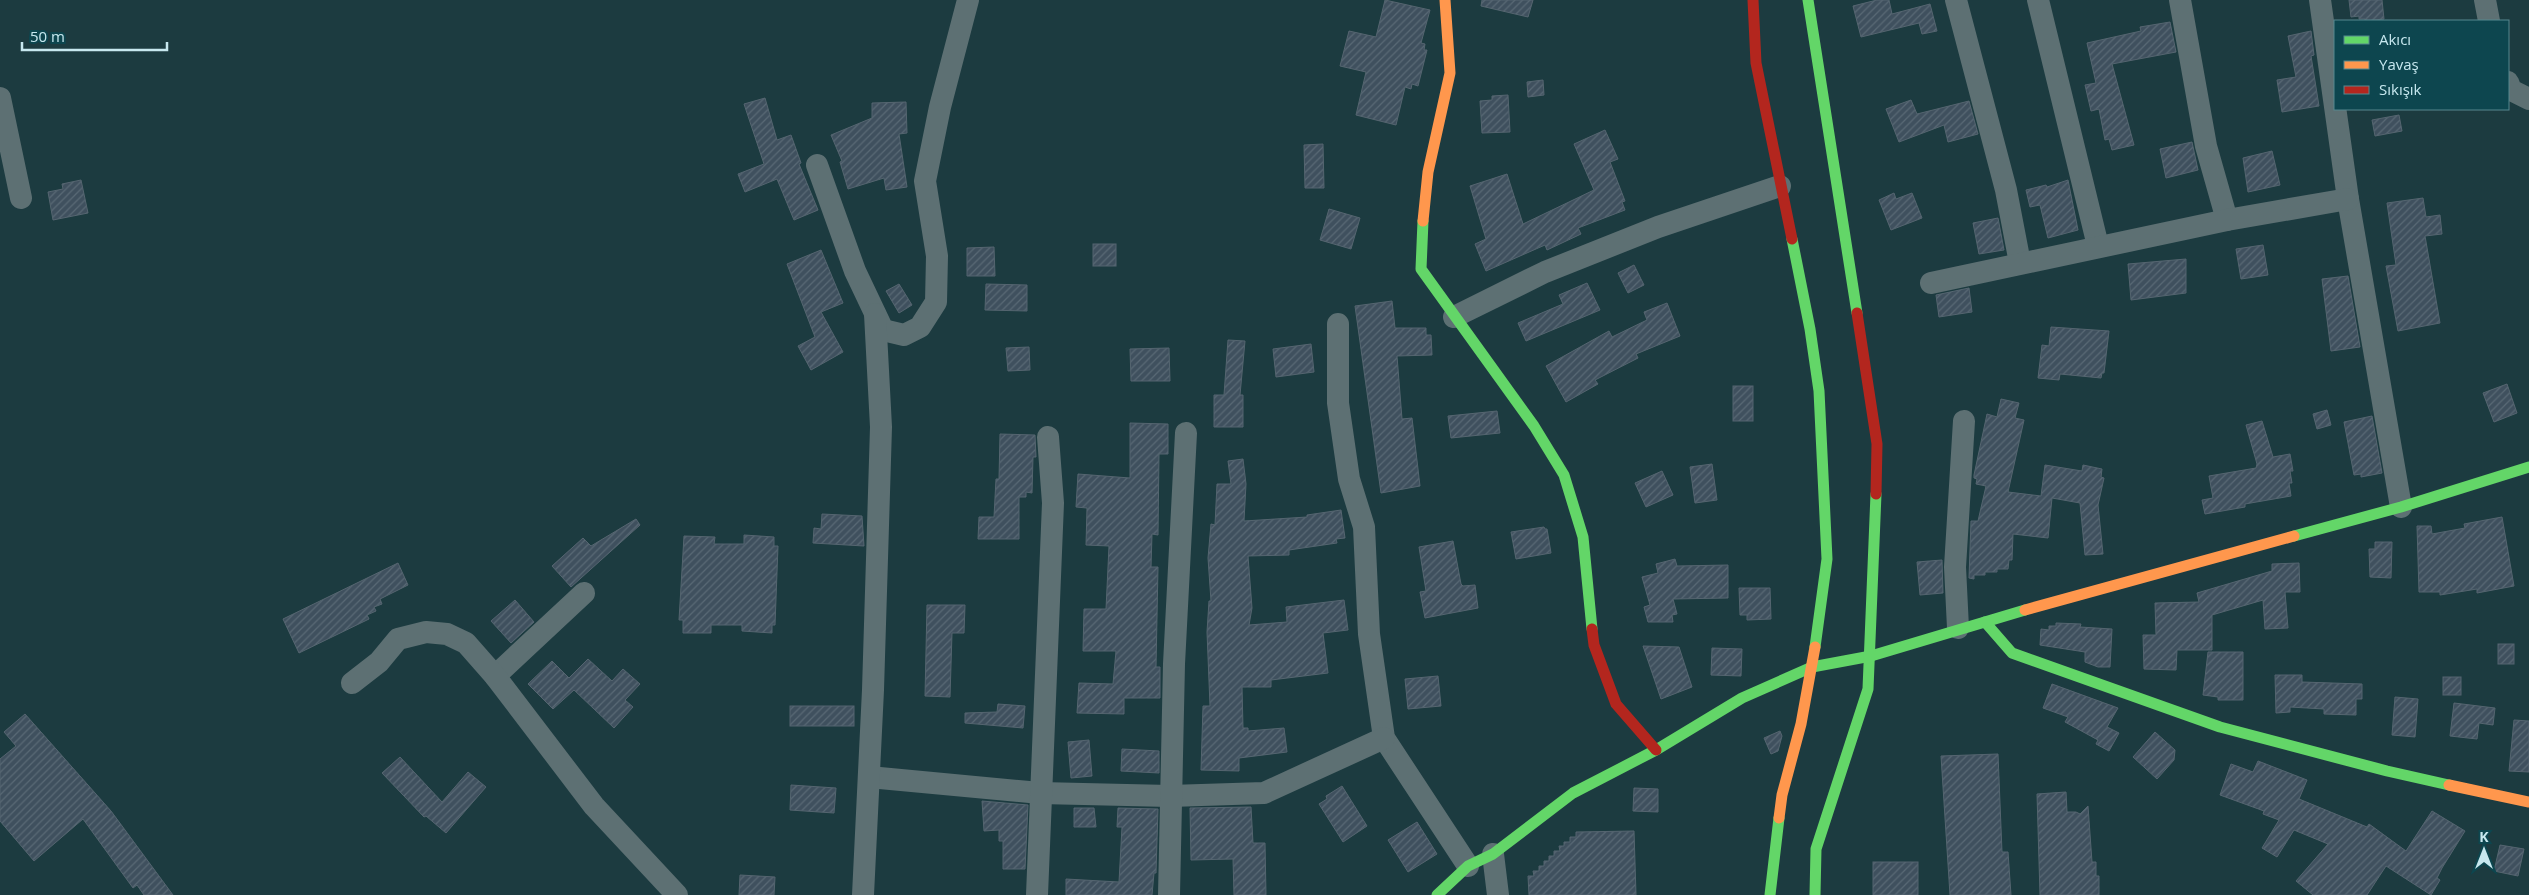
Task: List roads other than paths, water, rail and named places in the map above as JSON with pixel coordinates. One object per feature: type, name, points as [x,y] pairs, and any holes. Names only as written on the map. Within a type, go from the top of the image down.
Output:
[{"type":"street","points":[[817,165],[855,271],[883,330],[904,335],[920,327],[936,302],[937,256],[925,181],[940,107],[968,0]]},
{"type":"street","points":[[1445,0],[1450,72],[1428,172],[1422,228],[1421,269],[1534,426],[1564,475],[1583,537],[1594,645],[1616,704],[1656,750]]},
{"type":"street","points":[[1753,0],[1756,63],[1810,330],[1819,391],[1827,558],[1812,667],[1801,724],[1782,795],[1770,895]]},
{"type":"street","points":[[1808,0],[1877,444],[1871,656],[1868,689],[1816,849],[1816,895]]},
{"type":"street","points":[[1956,0],[2006,190],[2020,262]]},
{"type":"street","points":[[2038,0],[2098,246]]},
{"type":"street","points":[[2180,0],[2206,146],[2226,220]]},
{"type":"street","points":[[2320,0],[2334,100]]},
{"type":"street","points":[[2484,0],[2489,20]]},
{"type":"street","points":[[2509,85],[2511,90],[2529,99]]},
{"type":"street","points":[[0,98],[21,198]]},
{"type":"street","points":[[2335,110],[2348,199],[2401,507]]},
{"type":"street","points":[[1454,317],[1546,272],[1658,227],[1780,186]]},
{"type":"street","points":[[1931,283],[2020,262],[2226,220],[2348,199]]},
{"type":"street","points":[[863,895],[881,427],[875,314]]},
{"type":"street","points":[[1338,324],[1338,404],[1349,479],[1364,527],[1369,634],[1384,738],[1468,866]]},
{"type":"street","points":[[1958,628],[1955,567],[1964,421]]},
{"type":"street","points":[[1169,895],[1174,664],[1186,433]]},
{"type":"street","points":[[1037,895],[1053,503],[1048,437]]},
{"type":"street","points":[[1437,895],[1468,866],[1493,854],[1573,794],[1656,750],[1742,698],[1812,667],[1871,656],[1958,628],[2401,507],[2529,468]]},
{"type":"street","points":[[495,676],[584,593]]},
{"type":"street","points":[[1985,622],[2012,653],[2220,727],[2387,771],[2529,802]]},
{"type":"street","points":[[352,683],[379,662],[398,639],[426,632],[447,634],[466,643],[495,676],[594,806],[677,895]]},
{"type":"street","points":[[869,777],[1040,793],[1170,796],[1264,793],[1384,738]]},
{"type":"street","points":[[1493,854],[1498,895]]}]
